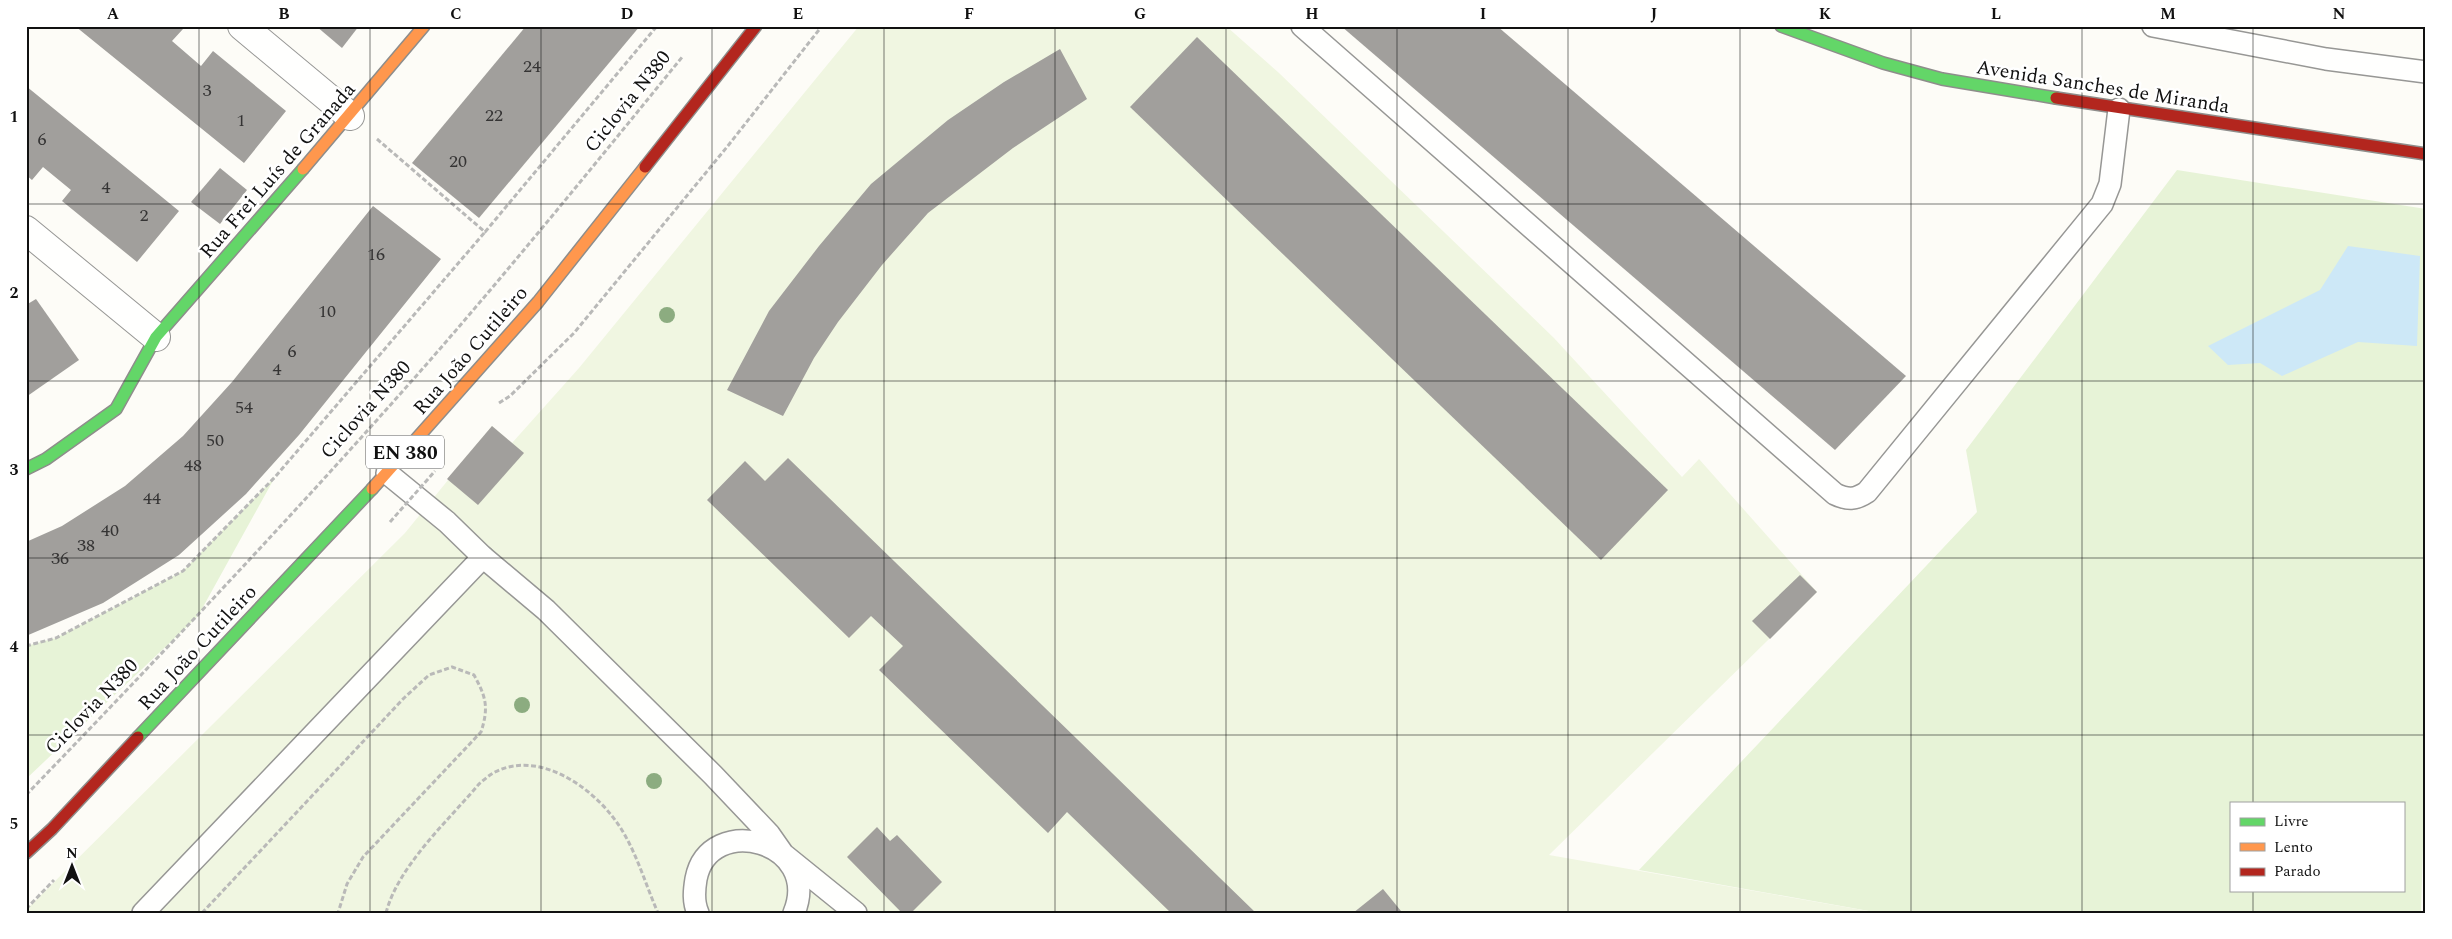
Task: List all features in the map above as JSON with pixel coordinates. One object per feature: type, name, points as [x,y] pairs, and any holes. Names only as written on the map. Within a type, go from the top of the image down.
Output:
[{"type":"street","points":[[242,26],[350,116]]},
{"type":"street","name":"Rua Frei Luís de Granada","points":[[26,468],[46,459],[116,409],[156,337],[350,116],[424,26]]},
{"type":"street","name":"Rua João Cutileiro","points":[[26,853],[59,822],[387,473],[538,302],[756,26]]},
{"type":"street","name":"Avenida Sanches de Miranda","points":[[1781,26],[1883,63],[1942,79],[2118,109],[2426,154]]},
{"type":"street","points":[[26,230],[156,337]]},
{"type":"lane","points":[[1302,26],[1835,494],[1846,499],[1857,498],[1867,492],[2102,204],[2110,184],[2118,109]]},
{"type":"lane","points":[[2153,26],[2326,59],[2426,72]]},
{"type":"lane","points":[[387,473],[447,522],[483,558],[553,616],[713,775],[769,834],[793,868],[799,885],[798,903],[794,913]]},
{"type":"lane","points":[[144,913],[483,558]]},
{"type":"lane","points":[[698,913],[694,891],[697,874],[705,859],[718,848],[734,841],[751,840],[768,845],[783,854],[856,913]]},
{"type":"path","points":[[26,646],[56,638],[182,571],[275,477],[485,232],[656,26]]},
{"type":"path","points":[[494,407],[510,396],[574,333],[727,148],[822,26]]},
{"type":"path","name":"Ciclovia N380","points":[[26,795],[184,631],[432,358],[541,231],[689,49]]},
{"type":"path","points":[[350,116],[485,232]]},
{"type":"path","points":[[390,522],[442,464]]},
{"type":"path","points":[[202,913],[404,698],[429,675],[452,667],[474,675],[484,694],[486,714],[480,732],[363,857],[346,884],[338,913]]},
{"type":"path","points":[[386,913],[389,901],[403,872],[479,784],[495,772],[518,766],[540,766],[564,774],[612,816],[630,846],[658,913]]},
{"type":"green space","points":[[859,26],[1226,26],[1279,73],[1554,338],[1682,477],[1699,459],[1817,592],[1549,855],[1880,913],[26,913],[26,910],[405,533],[492,426],[512,443],[579,368]]},
{"type":"green space","points":[[2177,170],[2426,209],[2426,745],[2421,913],[1880,913],[1639,870],[1977,512],[1966,450]]},
{"type":"green space","points":[[275,477],[198,616],[26,779],[26,646],[56,638],[183,571]]},
{"type":"water","points":[[2348,246],[2420,256],[2417,346],[2358,342],[2282,376],[2260,363],[2228,365],[2208,346],[2320,290]]},
{"type":"building","points":[[75,26],[179,26],[183,29],[172,41],[201,66],[213,51],[286,111],[244,163]]},
{"type":"building","points":[[316,26],[359,26],[342,48]]},
{"type":"building","points":[[526,26],[640,26],[479,218],[412,163]]},
{"type":"building","points":[[1341,26],[1497,26],[1906,376],[1835,450]]},
{"type":"building","points":[[1197,37],[1668,490],[1601,560],[1130,107]]},
{"type":"building","points":[[1060,49],[1087,99],[1013,148],[928,213],[882,265],[838,322],[814,358],[783,416],[727,390],[769,311],[819,246],[871,184],[948,120],[1004,82]]},
{"type":"building","points":[[26,86],[179,211],[137,262],[62,201],[71,190],[43,167],[32,180],[26,175]]},
{"type":"building","points":[[220,168],[247,190],[220,224],[191,202]]},
{"type":"building","points":[[373,206],[441,259],[299,435],[246,494],[179,555],[103,603],[26,636],[26,542],[62,526],[125,486],[183,436],[232,382]]},
{"type":"building","points":[[36,299],[79,360],[26,397],[26,305]]},
{"type":"building","points":[[492,426],[524,453],[478,505],[447,479]]},
{"type":"building","points":[[788,458],[1256,913],[1171,913],[1067,812],[1048,833],[879,670],[903,646],[871,616],[849,638],[707,500],[745,461],[765,481]]},
{"type":"building","points":[[1800,575],[1817,592],[1770,639],[1752,621]]},
{"type":"building","points":[[877,827],[890,841],[897,835],[942,882],[911,913],[902,913],[847,857]]},
{"type":"building","points":[[1383,889],[1401,911],[1353,913]]},
{"type":"traffic: fast","points":[[1781,26],[1883,63],[1942,79],[2056,98]]},
{"type":"traffic: fast","points":[[26,469],[46,459],[116,409],[156,337],[303,169]]},
{"type":"traffic: fast","points":[[138,737],[372,489]]},
{"type":"traffic: slow","points":[[303,169],[424,26]]},
{"type":"traffic: slow","points":[[372,489],[538,302],[645,167]]},
{"type":"traffic: jam","points":[[645,167],[756,26]]},
{"type":"traffic: jam","points":[[2056,98],[2426,154]]},
{"type":"traffic: jam","points":[[26,853],[52,829],[138,737]]}]
